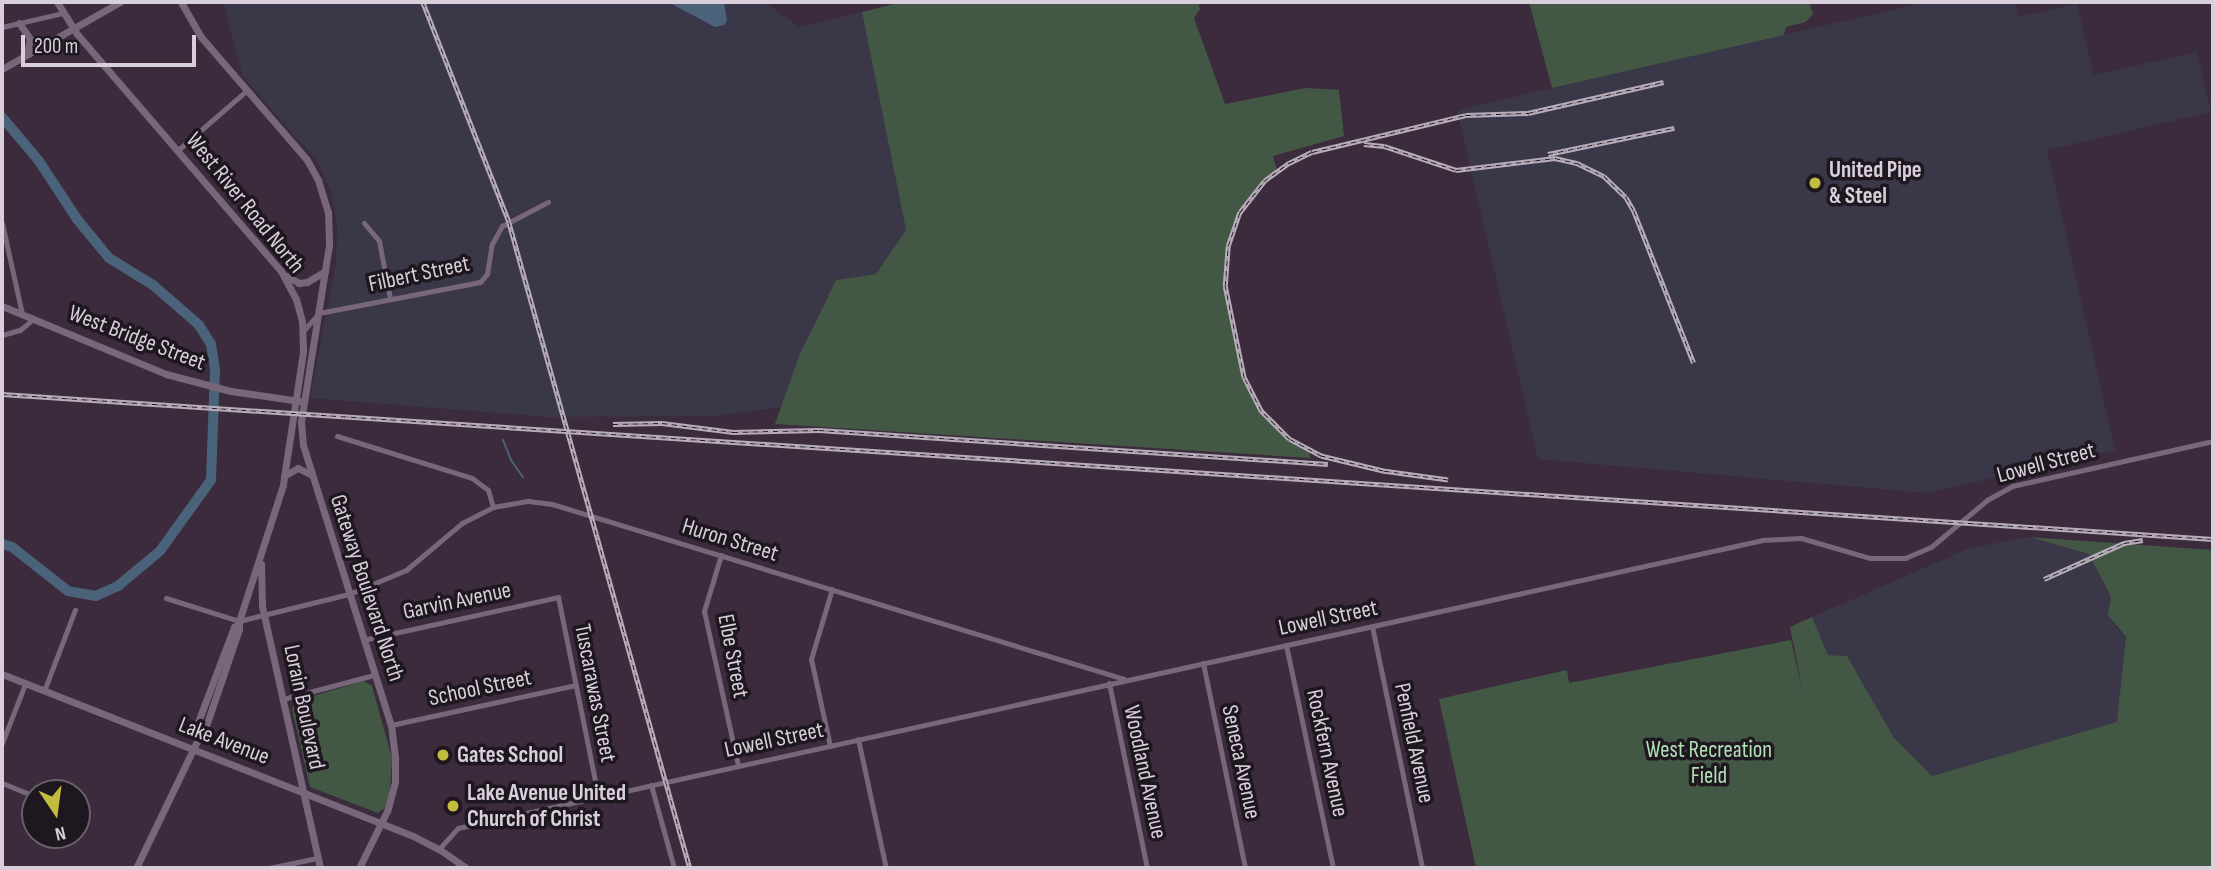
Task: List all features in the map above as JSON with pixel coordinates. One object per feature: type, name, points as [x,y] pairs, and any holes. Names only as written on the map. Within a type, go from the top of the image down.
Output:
[{"type":"main road","name":"West River Road North","points":[[57,2],[73,29],[281,271],[296,299],[303,331],[300,401],[284,476],[261,553],[238,623],[234,626],[207,696],[196,729],[198,737],[194,750],[136,868]]},
{"type":"main road","points":[[2,69],[120,2]]},
{"type":"main road","name":"Gateway Boulevard North","points":[[181,2],[201,37],[299,150],[318,180],[330,223],[326,271],[300,401],[301,434],[311,474],[391,725],[395,782],[382,824],[359,868]]},
{"type":"main road","points":[[19,23],[30,39],[26,56]]},
{"type":"main road","points":[[281,271],[291,279],[303,283],[314,280],[326,271]]},
{"type":"main road","name":"West Bridge Street","points":[[2,306],[153,369],[231,391],[300,401]]},
{"type":"main road","points":[[284,476],[298,468],[311,474]]},
{"type":"main road","name":"Lorain Boulevard","points":[[261,553],[260,594],[320,868]]},
{"type":"main road","name":"Lake Avenue","points":[[2,674],[382,824],[439,849],[466,868]]},
{"type":"street","points":[[2,27],[63,13]]},
{"type":"street","points":[[178,150],[247,90]]},
{"type":"street","name":"Filbert Street","points":[[318,313],[480,282],[487,274],[492,244],[502,226],[548,202]]},
{"type":"street","points":[[2,223],[22,314]]},
{"type":"street","points":[[364,223],[379,241],[390,298]]},
{"type":"street","points":[[303,331],[318,313]]},
{"type":"street","points":[[2,335],[20,330],[33,319]]},
{"type":"street","points":[[337,436],[472,478],[488,490],[493,507]]},
{"type":"street","name":"Lowell Street","points":[[439,849],[458,828],[1772,538],[1811,540],[1884,560],[1912,556],[1941,540],[1979,506],[2014,485],[2213,441]]},
{"type":"street","name":"Huron Street","points":[[238,623],[264,614],[349,594],[406,570],[462,523],[493,507],[528,501],[552,504],[1127,680]]},
{"type":"street","name":"Elbe Street","points":[[721,555],[704,611],[738,765]]},
{"type":"street","points":[[830,746],[811,659],[832,589]]},
{"type":"street","name":"Garvin Avenue","points":[[363,640],[558,597]]},
{"type":"street","name":"Tuscarawas Street","points":[[558,597],[598,796]]},
{"type":"street","points":[[166,598],[238,623]]},
{"type":"street","points":[[44,691],[75,611]]},
{"type":"street","name":"Penfield Avenue","points":[[1372,626],[1422,868]]},
{"type":"street","name":"Rockfern Avenue","points":[[1286,645],[1333,868]]},
{"type":"street","name":"Seneca Avenue","points":[[1203,663],[1245,868]]},
{"type":"street","points":[[282,699],[374,675]]},
{"type":"street","points":[[2,743],[25,684]]},
{"type":"street","name":"Woodland Avenue","points":[[1109,684],[1147,868]]},
{"type":"street","name":"School Street","points":[[391,725],[576,685]]},
{"type":"street","points":[[858,739],[886,868]]},
{"type":"street","points":[[2,783],[21,790]]},
{"type":"street","points":[[651,785],[674,868]]},
{"type":"street","points":[[269,868],[317,858]]},
{"type":"shaded area","points":[[223,2],[764,2],[800,27],[862,12],[906,230],[876,274],[836,280],[799,356],[781,407],[718,416],[547,417],[310,398],[336,263],[337,224],[331,191],[317,161],[243,77]]},
{"type":"shaded area","points":[[1927,2],[2015,2],[2018,17],[2077,4],[2094,75],[2197,52],[2211,112],[2047,150],[2115,450],[1926,493],[1538,459],[1457,110]]},
{"type":"shaded area","points":[[2029,537],[2089,554],[2111,597],[2116,627],[2126,637],[2118,722],[1932,776],[1894,738],[1847,656],[1828,655],[1812,617],[1970,548]]},
{"type":"green space","points":[[902,2],[1198,2],[1200,9],[1194,18],[1225,104],[1306,88],[1339,90],[1344,136],[1273,156],[1277,171],[1256,189],[1240,212],[1225,265],[1230,312],[1251,395],[1267,418],[1289,439],[1309,451],[1310,458],[775,424],[799,356],[836,280],[876,274],[906,230],[862,12]]},
{"type":"green space","points":[[1529,2],[1809,2],[1813,14],[1806,22],[1786,27],[1784,35],[1552,88]]},
{"type":"green space","name":"West Recreation Field","points":[[2029,537],[2213,550],[2213,868],[1476,868],[1439,699],[1567,670],[1569,683],[1791,640],[1804,697],[1790,627],[1812,617],[1828,655],[1847,656],[1894,738],[1932,776],[2117,722],[2126,637],[2108,615],[2111,597],[2089,554]]},
{"type":"green space","points":[[364,681],[372,686],[392,758],[386,807],[378,813],[310,787],[292,709],[299,700]]},
{"type":"water","points":[[668,2],[724,2],[727,21],[724,25],[715,27]]},
{"type":"waterway","points":[[2,117],[39,161],[77,219],[109,258],[153,285],[199,325],[211,344],[215,370],[211,480],[160,551],[118,586],[96,596],[68,591],[12,547],[2,544]]},
{"type":"waterway","points":[[503,440],[511,460],[523,477]]},
{"type":"railway","points":[[423,2],[509,222],[690,868]]},
{"type":"railway","points":[[1448,480],[1383,471],[1321,456],[1289,439],[1261,411],[1244,378],[1225,286],[1228,246],[1240,212],[1264,181],[1289,163],[1312,152],[1466,115],[1528,113],[1663,82]]},
{"type":"railway","points":[[1548,154],[1674,128]]},
{"type":"railway","points":[[1364,144],[1384,146],[1456,170],[1555,158],[1577,163],[1604,176],[1626,197],[1634,211],[1694,363]]},
{"type":"railway","points":[[2,394],[2213,539]]},
{"type":"railway","points":[[613,424],[662,423],[733,432],[819,430],[1328,464]]},
{"type":"railway","points":[[2044,579],[2124,543],[2143,540]]},
{"type":"place","name":"United Pipe & Steel","points":[[1815,183]]},
{"type":"place","name":"Gates School","points":[[443,755]]},
{"type":"place","name":"Lake Avenue United Church of Christ","points":[[453,806]]}]
